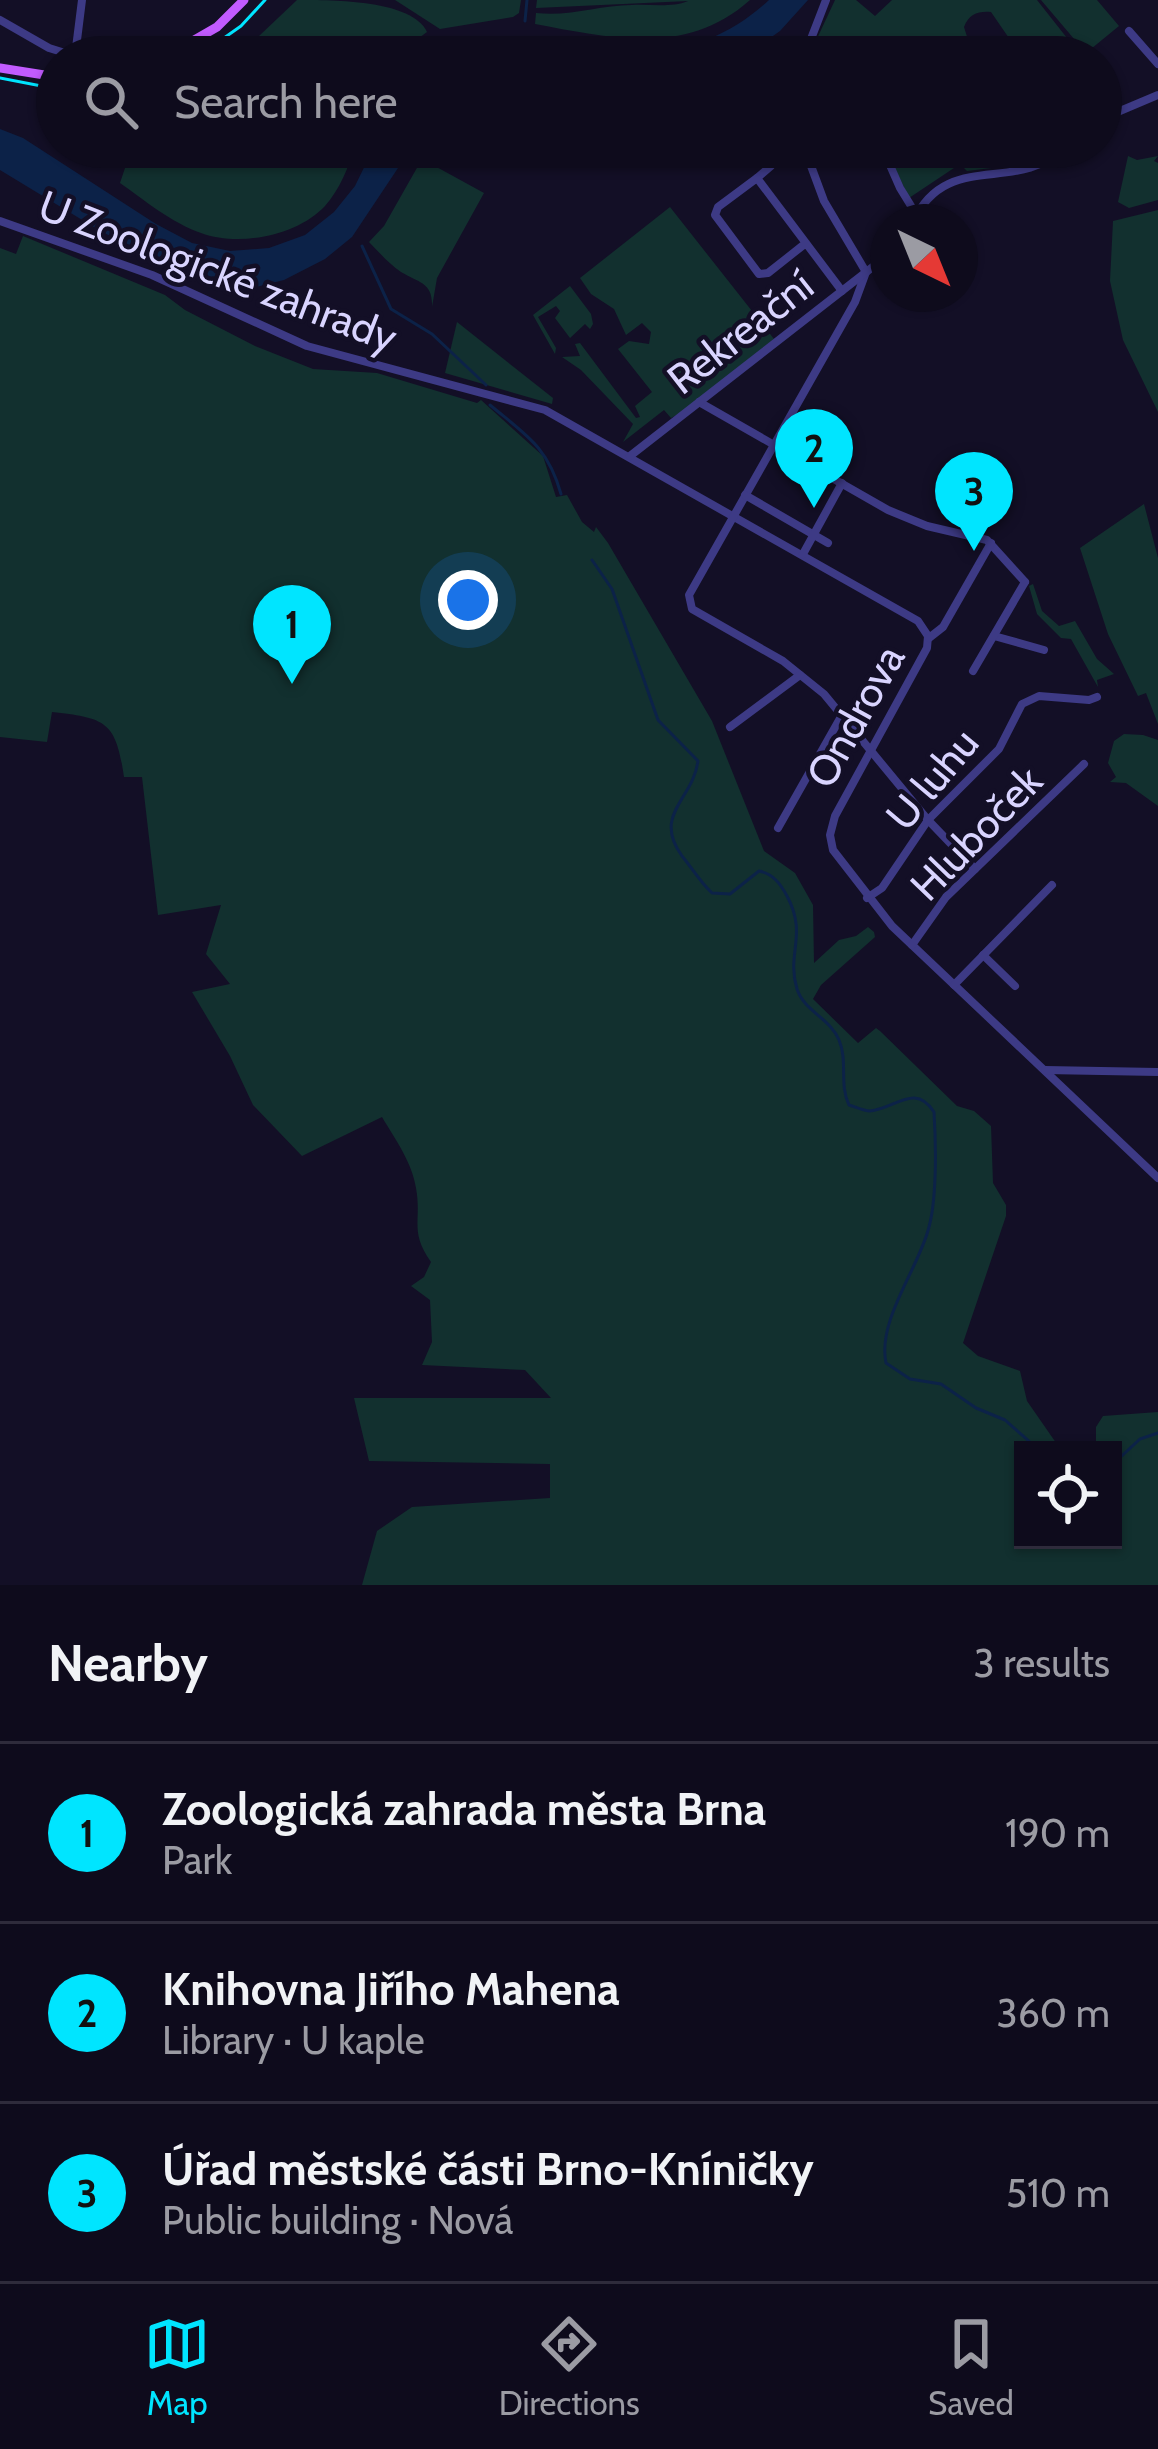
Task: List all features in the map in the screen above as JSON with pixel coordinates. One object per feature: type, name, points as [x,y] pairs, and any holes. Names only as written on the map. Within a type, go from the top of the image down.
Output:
[{"type":"main road","points":[[202,36],[244,0]]},
{"type":"main road","points":[[0,68],[36,74]]},
{"type":"street","points":[[78,36],[82,0]]},
{"type":"street","points":[[812,36],[826,0]]},
{"type":"street","points":[[0,21],[36,41]]},
{"type":"street","points":[[1129,31],[1158,64]]},
{"type":"street","points":[[1122,112],[1158,95]]},
{"type":"street","points":[[769,168],[718,207],[715,215],[754,270],[768,273],[806,243]]},
{"type":"street","points":[[812,168],[824,201],[866,272],[855,302],[689,595],[692,609],[800,675],[842,715],[975,869]]},
{"type":"street","points":[[892,168],[908,204]]},
{"type":"street","points":[[922,204],[951,181],[1032,168]]},
{"type":"street","points":[[757,178],[842,291]]},
{"type":"street","name":"U Zoologické zahrady","points":[[0,221],[152,275],[307,346],[553,414]]},
{"type":"street","name":"Rekreační","points":[[630,455],[870,269]]},
{"type":"street","points":[[699,402],[927,526],[991,543],[1028,581],[973,671]]},
{"type":"street","name":"Ondrova","points":[[553,414],[922,624],[929,638],[920,666],[838,809],[830,836],[838,859],[912,945],[1158,1178]]},
{"type":"street","points":[[802,554],[842,483]]},
{"type":"street","points":[[746,495],[828,543]]},
{"type":"street","points":[[929,638],[943,628],[991,543]]},
{"type":"street","points":[[994,637],[1044,650]]},
{"type":"street","points":[[730,727],[800,675]]},
{"type":"street","name":"U luhu","points":[[872,896],[928,820],[999,748],[1022,704],[1039,696],[1097,697]]},
{"type":"street","name":"Ondrova","points":[[778,828],[842,715]]},
{"type":"street","name":"Hluboček","points":[[912,945],[946,897],[1084,764]]},
{"type":"street","points":[[954,985],[1052,885]]},
{"type":"street","points":[[983,955],[1015,986]]},
{"type":"street","points":[[1044,1070],[1158,1072]]},
{"type":"green space","points":[[297,0],[389,8],[419,21],[427,32],[422,36],[259,36]]},
{"type":"green space","points":[[395,0],[521,0],[519,13],[513,17],[440,29]]},
{"type":"green space","points":[[537,0],[750,0],[726,18],[674,36],[592,34],[535,24],[536,13],[688,1],[536,8]]},
{"type":"green space","points":[[835,0],[856,0],[875,16],[892,0],[1037,0],[1065,36],[1008,36],[991,12],[986,12],[971,16],[964,27],[967,36],[818,36]]},
{"type":"green space","points":[[1041,0],[1097,0],[1119,26],[1107,36],[1072,36]]},
{"type":"green space","points":[[1128,156],[1137,160],[1158,156],[1154,161],[1158,163],[1158,200],[1129,208],[1118,202]]},
{"type":"green space","points":[[125,168],[347,168],[335,193],[313,216],[283,231],[250,239],[216,237],[190,229],[120,183]]},
{"type":"green space","points":[[417,168],[438,168],[484,193],[437,278],[432,307],[427,288],[397,269],[369,242],[384,226]]},
{"type":"green space","points":[[895,168],[954,168],[909,198]]},
{"type":"green space","points":[[670,207],[774,339],[684,411],[671,418],[664,410],[623,442],[633,424],[562,357],[580,356],[575,344],[580,343],[636,418],[640,417],[635,406],[652,392],[618,349],[629,341],[649,344],[651,332],[642,323],[626,335],[614,309],[591,294],[580,278]]},
{"type":"green space","points":[[1158,210],[1158,412],[1123,340],[1110,281],[1113,221]]},
{"type":"green space","points":[[23,236],[165,295],[255,346],[313,369],[377,373],[477,403],[481,400],[543,456],[556,497],[567,495],[582,522],[594,532],[596,527],[608,543],[712,721],[764,851],[795,873],[813,905],[814,963],[839,940],[868,927],[874,932],[875,937],[821,985],[813,999],[858,1043],[876,1028],[957,1106],[974,1111],[991,1126],[993,1183],[1006,1205],[1006,1216],[963,1343],[978,1356],[1020,1371],[1027,1401],[1055,1441],[1014,1441],[1014,1549],[1122,1549],[1122,1441],[1096,1441],[1096,1427],[1103,1416],[1158,1412],[1158,1585],[362,1585],[377,1531],[412,1507],[550,1498],[550,1464],[369,1461],[354,1398],[551,1398],[525,1370],[422,1365],[432,1342],[430,1300],[411,1286],[424,1277],[431,1262],[418,1234],[416,1188],[407,1160],[382,1117],[302,1156],[253,1105],[192,992],[230,984],[206,954],[221,905],[158,915],[142,777],[124,777],[117,744],[106,726],[52,712],[47,742],[0,737],[0,248],[16,254]]},
{"type":"green space","points":[[570,286],[593,324],[590,329],[585,324],[570,338],[555,318],[560,311],[556,306],[538,317],[555,354],[533,315]]},
{"type":"green space","points":[[457,322],[553,398],[552,404],[445,373]]},
{"type":"green space","points":[[1144,504],[1158,558],[1158,724],[1146,693],[1138,696],[1108,634],[1080,548]]},
{"type":"green space","points":[[1033,584],[1042,611],[1059,626],[1075,621],[1097,659],[1114,674],[1097,680],[1098,687],[1071,639],[1061,638],[1037,614],[1029,586]]},
{"type":"green space","points":[[1124,734],[1158,740],[1158,806],[1126,783],[1110,782],[1116,777],[1108,763],[1114,741]]},
{"type":"water","points":[[769,0],[808,0],[773,36],[716,36]]},
{"type":"water","points":[[0,129],[36,146],[36,168],[69,168],[192,243],[230,251],[269,248],[305,235],[334,212],[364,168],[398,168],[352,237],[325,259],[284,280],[232,293],[102,232],[0,170]]},
{"type":"waterway","points":[[525,21],[527,0]]},
{"type":"waterway","points":[[362,246],[391,309],[432,334],[486,385]]},
{"type":"waterway","points":[[490,405],[542,453],[561,494]]},
{"type":"waterway","points":[[592,560],[612,589],[658,720],[698,761],[671,829],[682,856],[712,893],[730,894],[759,871],[782,887],[796,922],[797,989],[839,1040],[849,1105],[870,1111],[912,1098],[927,1103],[934,1112],[932,1215],[888,1329],[886,1363],[910,1379],[941,1384],[976,1408],[1005,1420],[1029,1441]]},
{"type":"waterway","points":[[1122,1456],[1140,1439],[1158,1433]]},
{"type":"tram line","points":[[227,36],[265,0]]},
{"type":"tram line","points":[[0,78],[36,85]]},
{"type":"place","name":"Knihovna Jiřího Mahena","points":[[814,508]]},
{"type":"place","name":"Úřad městské části Brno-Kníničky","points":[[974,551]]},
{"type":"place","name":"Zoologická zahrada města Brna","points":[[292,684]]}]
